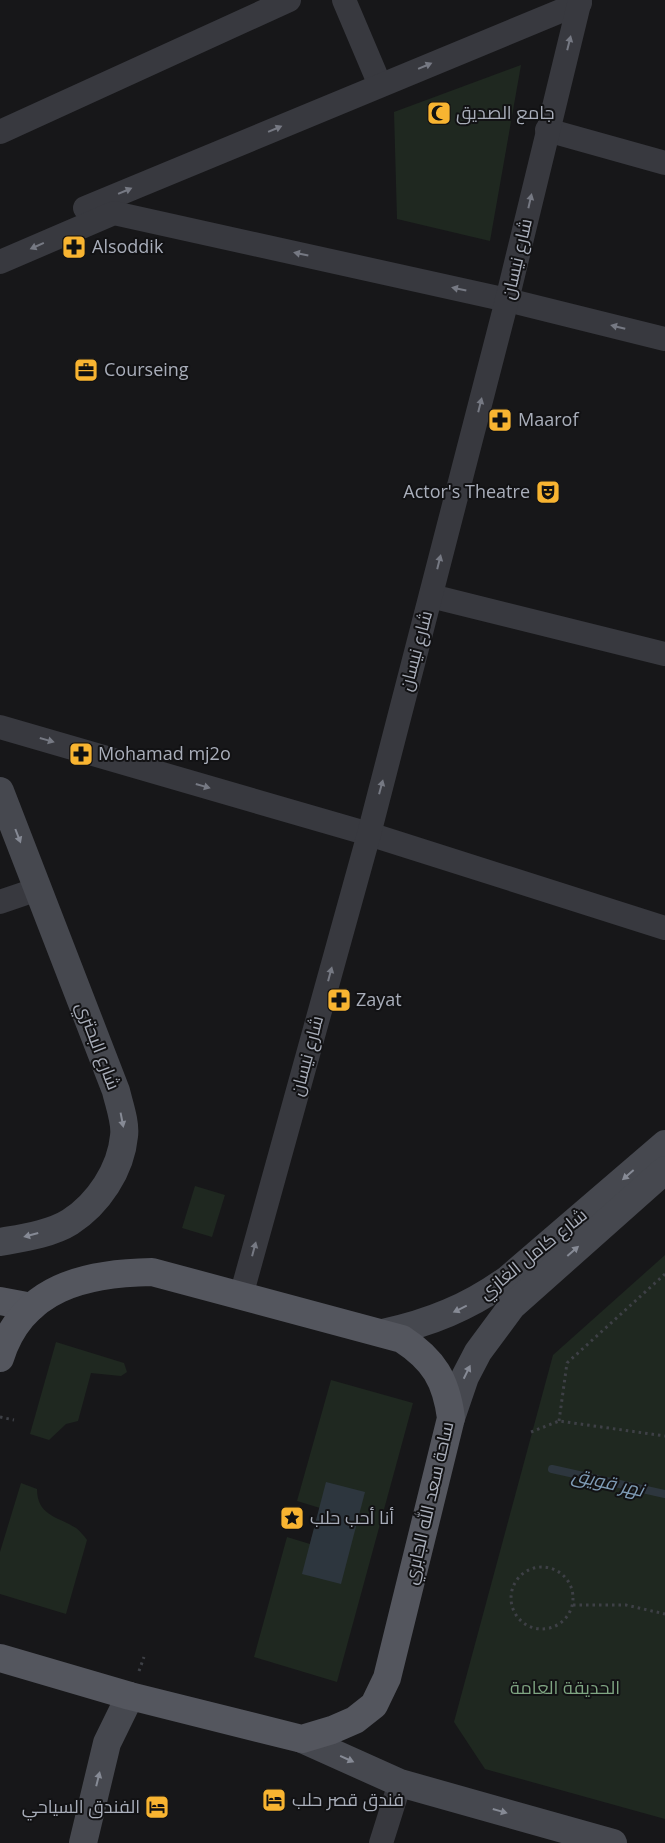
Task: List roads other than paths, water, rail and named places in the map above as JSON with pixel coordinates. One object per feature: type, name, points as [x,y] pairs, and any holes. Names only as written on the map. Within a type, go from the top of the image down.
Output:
[{"type":"main road","name":"شارع البحتري","points":[[0,791],[116,1091],[125,1136],[114,1171],[95,1202],[69,1223],[32,1236],[0,1242]]},
{"type":"main road","name":"شارع كامل الغازي","points":[[383,1333],[436,1319],[485,1295],[508,1279],[665,1144]]},
{"type":"main road","name":"شارع كامل الغازي","points":[[450,1418],[464,1377],[478,1352],[512,1306],[665,1170]]},
{"type":"main road","name":"ساحة سعد الله الجابري","points":[[0,1358],[14,1328],[32,1307],[57,1288],[84,1278],[116,1272],[152,1272],[402,1339],[432,1363],[442,1380],[448,1398],[450,1418],[387,1678],[374,1705],[355,1720],[332,1730],[302,1739]]},
{"type":"main road","points":[[0,1301],[32,1307]]},
{"type":"main road","points":[[0,1658],[130,1696],[302,1739],[400,1783],[599,1841]]},
{"type":"main road","points":[[83,1843],[107,1743],[130,1696]]},
{"type":"street","points":[[0,132],[289,0]]},
{"type":"street","points":[[344,0],[380,85]]},
{"type":"street","points":[[0,245],[580,1]]},
{"type":"street","name":"شارع نيسان","points":[[241,1296],[369,834],[507,300],[580,1]]},
{"type":"street","points":[[547,130],[665,163]]},
{"type":"street","points":[[0,262],[114,213],[507,300],[665,339]]},
{"type":"street","points":[[430,596],[665,654]]},
{"type":"street","points":[[0,727],[369,834],[665,928]]},
{"type":"street","points":[[0,902],[38,889]]},
{"type":"street","points":[[381,1843],[400,1783]]},
{"type":"waterway","name":"نهر قويق","points":[[552,1469],[665,1494]]},
{"type":"place","name":"جامع الصديق","points":[[439,113]]},
{"type":"place","name":"Alsoddik","points":[[74,247]]},
{"type":"place","name":"Courseing","points":[[86,370]]},
{"type":"place","name":"Maarof","points":[[500,420]]},
{"type":"place","name":"Actor's Theatre","points":[[548,492]]},
{"type":"place","name":"Mohamad mj2o","points":[[81,754]]},
{"type":"place","name":"Zayat","points":[[339,1000]]},
{"type":"place","name":"أنا أحب حلب","points":[[292,1518]]},
{"type":"place","name":"فندق قصر حلب","points":[[274,1800]]},
{"type":"place","name":"الفندق السياحي","points":[[157,1807]]},
{"type":"park label","name":"الحديقة العامة","points":[[565,1688]]}]
